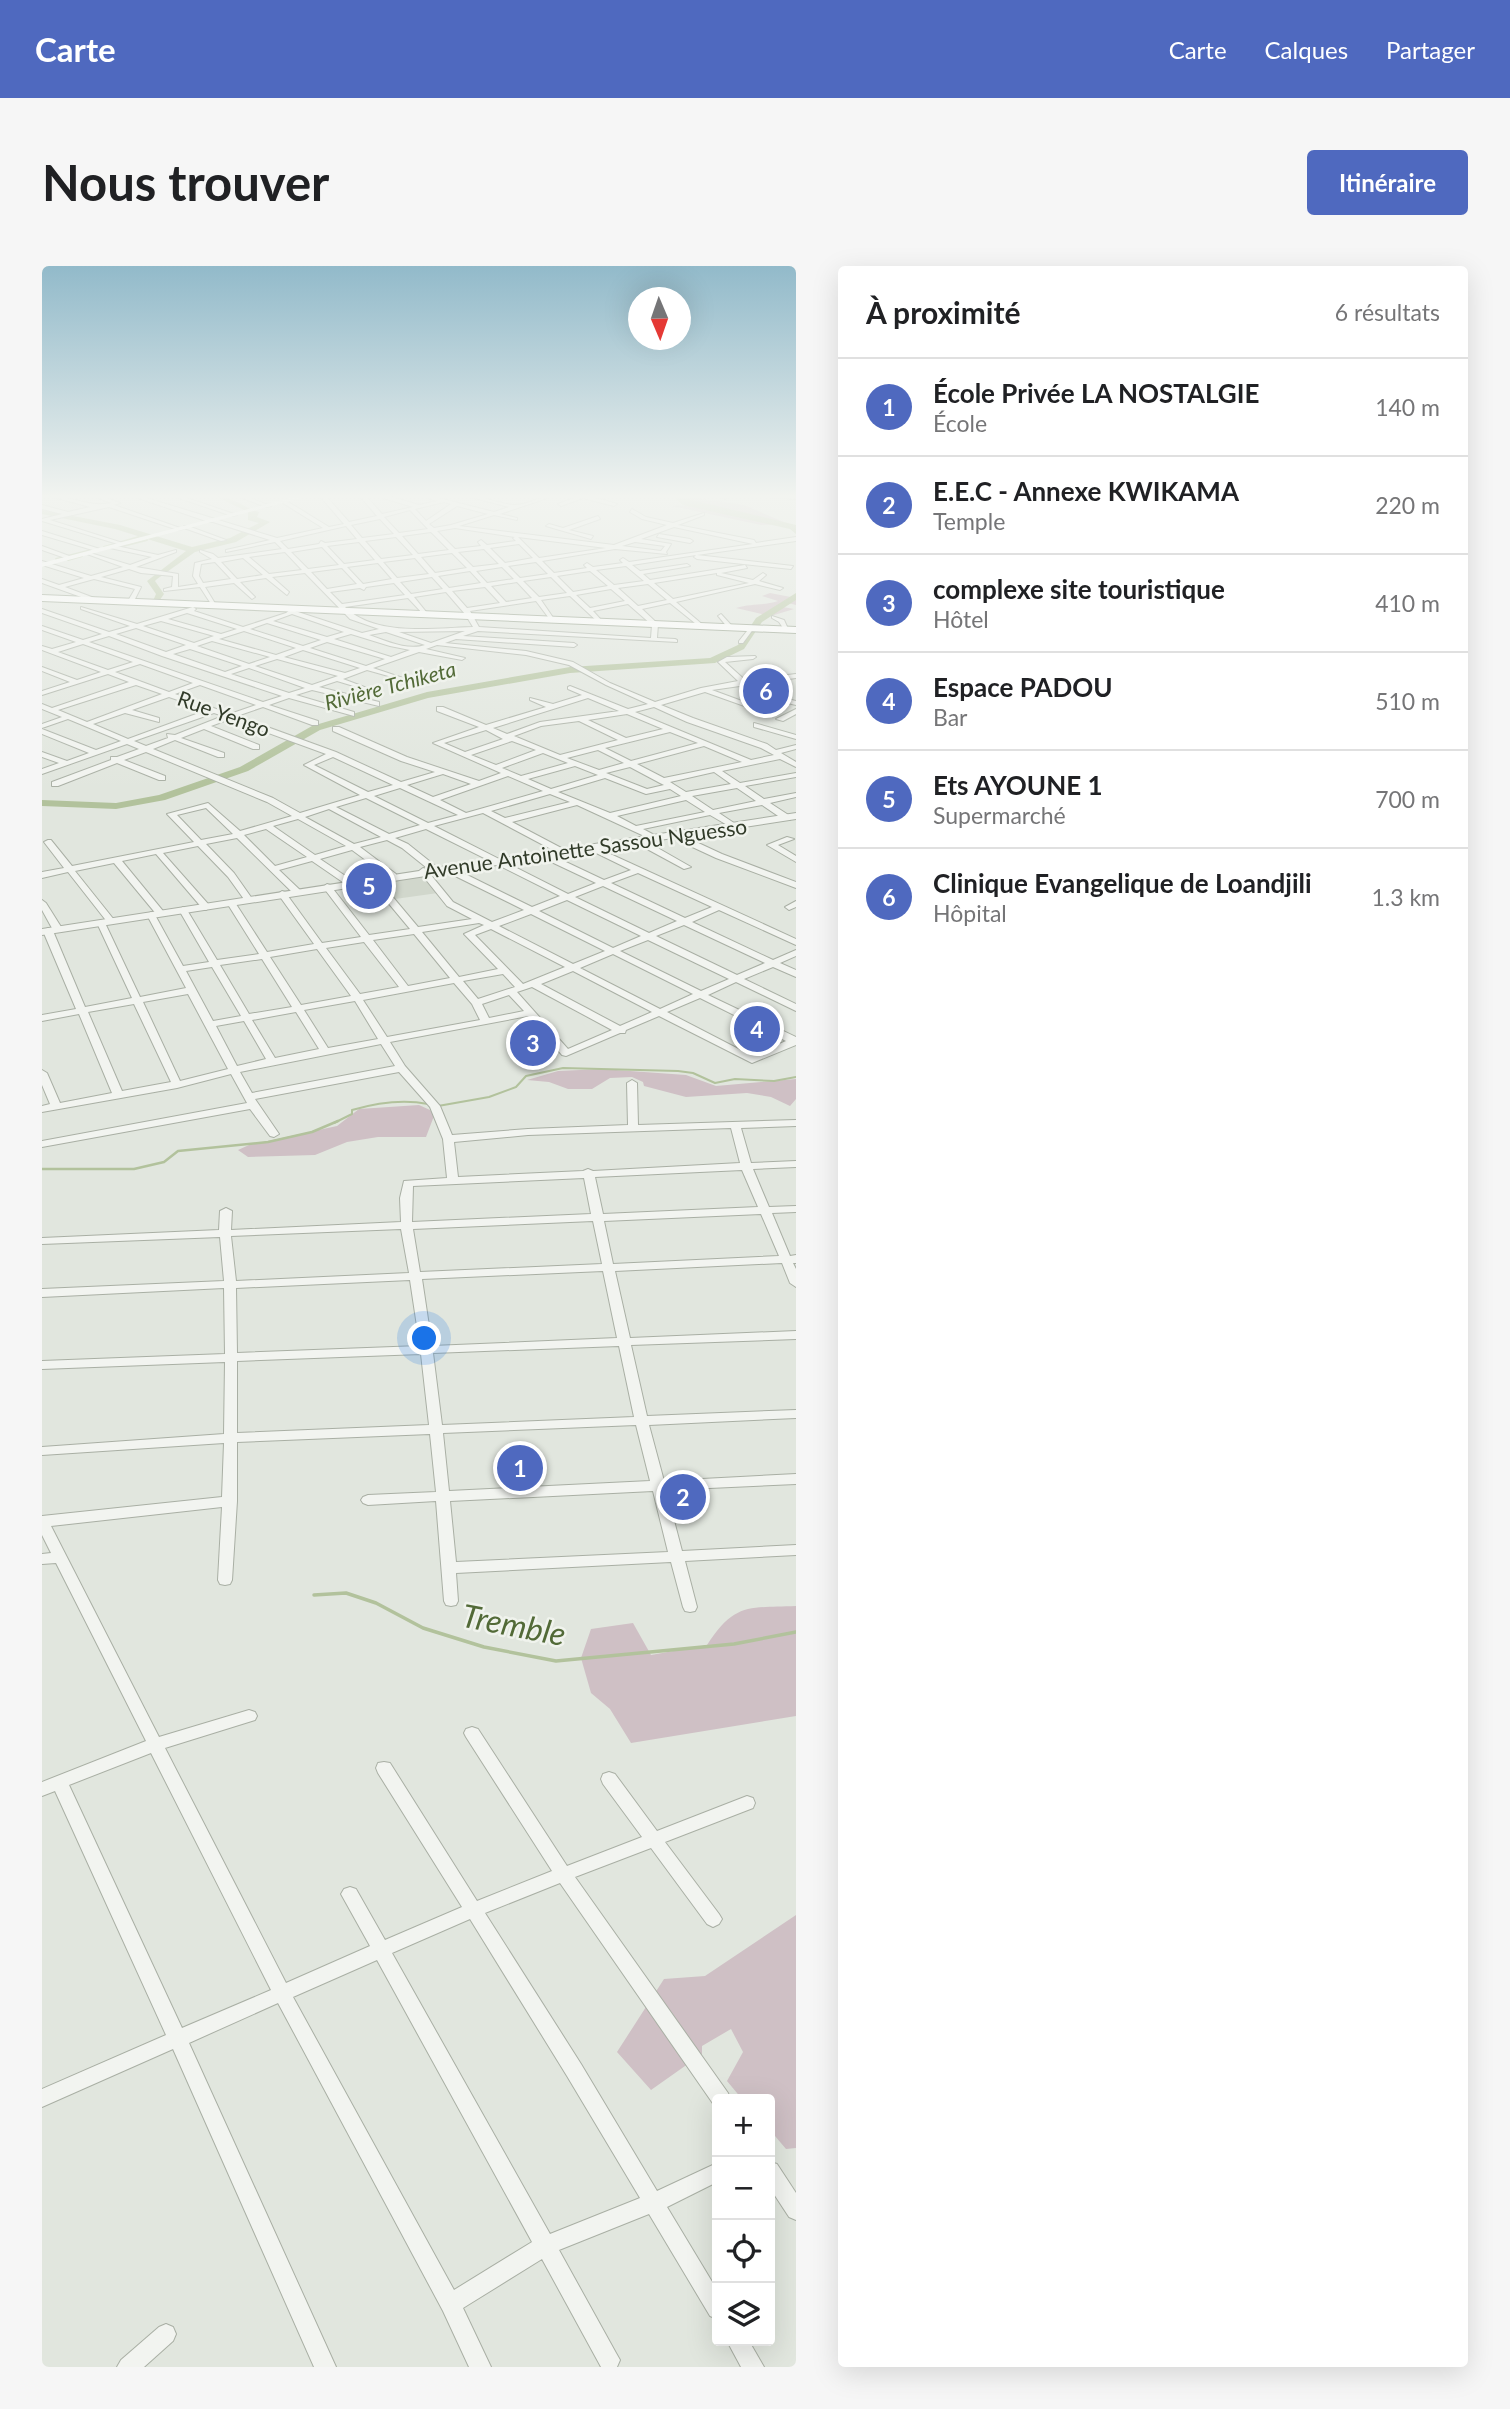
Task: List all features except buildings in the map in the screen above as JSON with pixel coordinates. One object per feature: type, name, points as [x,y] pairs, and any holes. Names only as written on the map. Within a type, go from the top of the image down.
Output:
[{"type":"highway","points":[[42,598],[293,610],[342,608],[424,614],[468,613],[792,630]]},
{"type":"street","points":[[78,593],[100,600]]},
{"type":"street","points":[[131,601],[136,593]]},
{"type":"street","points":[[42,654],[210,604],[206,593]]},
{"type":"street","points":[[249,593],[252,597]]},
{"type":"street","points":[[327,593],[352,618],[433,645],[526,653],[566,662],[653,704],[778,754],[796,765]]},
{"type":"street","points":[[368,593],[376,601]]},
{"type":"street","points":[[406,593],[424,614]]},
{"type":"street","points":[[342,608],[427,593]]},
{"type":"street","points":[[449,593],[468,613],[477,629]]},
{"type":"street","points":[[495,593],[505,604]]},
{"type":"street","points":[[531,593],[551,619]]},
{"type":"street","points":[[468,613],[505,604],[579,593]]},
{"type":"street","points":[[618,593],[655,624],[653,637]]},
{"type":"street","points":[[662,593],[701,626]]},
{"type":"street","points":[[638,608],[710,593]]},
{"type":"street","points":[[573,594],[600,621]]},
{"type":"street","points":[[42,620],[100,600]]},
{"type":"street","points":[[589,610],[630,602]]},
{"type":"street","points":[[76,610],[137,626],[313,688],[376,704]]},
{"type":"street","points":[[43,692],[191,646],[293,610],[415,651],[462,658]]},
{"type":"street","points":[[42,611],[288,696],[351,713]]},
{"type":"street","points":[[188,611],[404,680]]},
{"type":"street","points":[[721,616],[730,627]]},
{"type":"street","points":[[774,617],[792,630]]},
{"type":"street","points":[[162,618],[220,636]]},
{"type":"street","points":[[267,621],[391,660]]},
{"type":"street","points":[[42,628],[315,723]]},
{"type":"street","points":[[741,642],[751,628]]},
{"type":"street","points":[[55,784],[142,748],[477,629]]},
{"type":"street","points":[[363,635],[384,630],[477,629],[653,637],[675,641]]},
{"type":"street","points":[[85,724],[352,631]]},
{"type":"street","points":[[452,638],[574,645]]},
{"type":"street","points":[[211,639],[347,676]]},
{"type":"street","name":"Rue Yengo","points":[[42,648],[332,754],[436,799],[465,815]]},
{"type":"street","points":[[742,681],[721,662],[752,657]]},
{"type":"street","points":[[42,669],[77,682]]},
{"type":"street","points":[[464,755],[540,723],[627,712],[703,689],[742,681],[796,676]]},
{"type":"street","points":[[338,679],[365,689]]},
{"type":"street","points":[[52,710],[137,682]]},
{"type":"street","points":[[570,688],[749,762]]},
{"type":"street","points":[[703,689],[750,706],[775,698],[796,705]]},
{"type":"street","points":[[587,696],[437,743],[637,828],[655,839]]},
{"type":"street","points":[[532,699],[578,717],[626,741]]},
{"type":"street","points":[[780,719],[796,705]]},
{"type":"street","points":[[42,706],[126,742],[234,783],[354,847],[393,876]]},
{"type":"street","points":[[440,709],[646,792],[672,786]]},
{"type":"street","points":[[123,710],[156,720]]},
{"type":"street","points":[[42,772],[215,710]]},
{"type":"street","points":[[42,729],[68,717]]},
{"type":"street","points":[[757,725],[796,737]]},
{"type":"street","points":[[202,726],[256,747]]},
{"type":"street","points":[[42,729],[96,753]]},
{"type":"street","points":[[336,729],[404,759],[477,783]]},
{"type":"street","points":[[157,730],[221,755]]},
{"type":"street","points":[[559,758],[669,730]]},
{"type":"street","points":[[274,869],[552,791],[630,764],[704,744]]},
{"type":"street","points":[[663,781],[749,762],[796,747]]},
{"type":"street","points":[[600,748],[672,786],[734,827]]},
{"type":"street","points":[[495,768],[542,751]]},
{"type":"street","points":[[42,754],[66,763]]},
{"type":"street","points":[[332,754],[308,765],[566,897],[796,1008]]},
{"type":"street","points":[[114,759],[162,778]]},
{"type":"street","points":[[522,779],[575,764]]},
{"type":"street","points":[[714,769],[792,817]]},
{"type":"street","points":[[42,875],[239,835],[443,772]]},
{"type":"street","points":[[436,799],[509,773]]},
{"type":"street","points":[[609,816],[686,796],[796,775]]},
{"type":"street","points":[[637,828],[796,795]]},
{"type":"street","points":[[322,797],[441,869],[795,1041]]},
{"type":"street","points":[[504,821],[577,803]]},
{"type":"street","points":[[249,900],[230,875],[171,814],[207,804],[296,892]]},
{"type":"street","points":[[484,810],[565,853]]},
{"type":"street","name":"Avenue Antoinette Sassou Nguesso","points":[[49,931],[423,871],[545,856],[792,817]]},
{"type":"street","points":[[269,827],[350,883]]},
{"type":"street","points":[[676,836],[719,856],[796,885]]},
{"type":"street","points":[[790,839],[771,845],[796,859]]},
{"type":"street","points":[[639,841],[687,867]]},
{"type":"street","points":[[48,842],[71,870],[106,922],[136,1001],[177,1085]]},
{"type":"street","points":[[592,849],[796,942]]},
{"type":"street","points":[[159,853],[206,907]]},
{"type":"street","points":[[545,856],[796,974]]},
{"type":"street","points":[[117,861],[155,914],[234,1071],[274,1134]]},
{"type":"street","points":[[638,870],[469,936],[505,971],[531,1013],[564,1053],[622,1031],[796,953]]},
{"type":"street","points":[[423,871],[446,901],[658,1014],[752,1060],[795,1041]]},
{"type":"street","points":[[373,879],[475,1003],[486,1021]]},
{"type":"street","points":[[327,887],[406,990]]},
{"type":"street","points":[[282,894],[317,946],[358,999],[401,1068],[435,1106],[448,1139],[453,1178]]},
{"type":"street","points":[[42,903],[49,931],[118,1095]]},
{"type":"street","points":[[231,903],[327,1052]]},
{"type":"street","points":[[475,1003],[533,984],[717,908]]},
{"type":"street","points":[[183,910],[272,1061]]},
{"type":"street","points":[[181,969],[480,920]]},
{"type":"street","points":[[212,1024],[505,971]]},
{"type":"street","points":[[533,984],[622,1031]]},
{"type":"street","points":[[42,1018],[192,990]]},
{"type":"street","points":[[42,1109],[177,1085],[272,1061],[531,1013]]},
{"type":"street","points":[[42,1144],[401,1068]]},
{"type":"street","points":[[42,1073],[56,1106]]},
{"type":"street","points":[[632,1083],[632,1130]]},
{"type":"street","points":[[448,1139],[528,1132],[796,1123]]},
{"type":"street","points":[[735,1125],[746,1166],[765,1211],[791,1260],[796,1283]]},
{"type":"street","points":[[451,1601],[445,1495],[408,1226],[408,1182],[796,1164]]},
{"type":"street","points":[[588,1172],[642,1420],[690,1607]]},
{"type":"street","points":[[42,1241],[796,1209]]},
{"type":"street","points":[[225,1580],[232,1438],[231,1285],[226,1211]]},
{"type":"street","points":[[42,1293],[791,1260]]},
{"type":"street","points":[[42,1365],[796,1335]]},
{"type":"street","points":[[42,1451],[232,1438],[796,1413]]},
{"type":"street","points":[[368,1500],[796,1479]]},
{"type":"street","points":[[230,1501],[42,1521],[156,1744],[181,1799],[281,1992],[450,2304],[480,2367]]},
{"type":"street","points":[[449,1568],[796,1550]]},
{"type":"street","points":[[42,1559],[60,1558]]},
{"type":"street","points":[[249,1716],[156,1744],[51,1785],[177,2037],[325,2367]]},
{"type":"street","points":[[472,1733],[563,1874],[717,2094]]},
{"type":"street","points":[[384,1768],[712,2301]]},
{"type":"street","points":[[609,1779],[713,1919]]},
{"type":"street","points":[[42,2098],[472,1910],[747,1803]]},
{"type":"street","points":[[350,1894],[609,2360]]},
{"type":"street","points":[[450,2304],[547,2245],[653,2203],[712,2174]]},
{"type":"street","points":[[775,2178],[796,2210]]},
{"type":"street","points":[[128,2367],[166,2334]]},
{"type":"street","points":[[740,2346],[753,2367]]},
{"type":"shaded area","points":[[770,593],[796,598],[796,605],[788,603],[783,607],[794,609],[771,616],[736,608],[778,601],[762,596]]},
{"type":"shaded area","points":[[425,876],[438,893],[395,899],[382,882]]},
{"type":"shaded area","points":[[602,1069],[686,1075],[716,1086],[796,1079],[796,1099],[790,1106],[771,1097],[747,1093],[686,1097],[644,1086],[643,1082],[632,1077],[610,1078],[592,1089],[568,1089],[549,1082],[527,1080],[558,1071]]},
{"type":"shaded area","points":[[419,1105],[430,1110],[434,1116],[426,1137],[378,1137],[347,1142],[315,1155],[248,1157],[238,1150],[249,1145],[337,1126],[359,1109]]},
{"type":"shaded area","points":[[796,1606],[796,1716],[631,1743],[610,1709],[591,1693],[581,1658],[591,1629],[633,1623],[651,1655],[707,1645],[726,1621],[744,1610]]},
{"type":"shaded area","points":[[796,1915],[796,2148],[786,2149],[775,2136],[775,2094],[738,2094],[727,2081],[743,2052],[731,2029],[702,2046],[702,2054],[651,2090],[617,2052],[664,1979],[705,1976]]},
{"type":"waterway","points":[[157,601],[159,593]]},
{"type":"waterway","name":"Rivière Tchiketa","points":[[754,627],[759,620],[796,596]]},
{"type":"waterway","name":"Rivière Tchiketa","points":[[42,803],[116,806],[161,798],[244,769],[316,728],[372,710],[427,695],[570,670],[712,661],[741,647],[752,630]]},
{"type":"waterway","points":[[438,1106],[489,1097],[516,1087],[526,1076],[563,1068],[678,1071],[693,1073],[715,1083],[735,1079],[774,1081],[796,1077]]},
{"type":"waterway","points":[[338,1121],[352,1114],[352,1110],[370,1105],[390,1102],[428,1104]]},
{"type":"waterway","points":[[42,1169],[134,1169],[164,1162],[178,1151],[268,1142],[312,1132],[338,1121]]},
{"type":"waterway","points":[[334,1123],[338,1121]]},
{"type":"waterway","name":"Tremble","points":[[314,1595],[346,1593],[376,1603],[423,1628],[484,1647],[556,1661],[734,1644],[796,1632]]},
{"type":"place","name":"Clinique Evangelique de Loandjili","points":[[766,691]]},
{"type":"place","name":"Ets AYOUNE 1","points":[[369,886]]},
{"type":"place","name":"Espace PADOU","points":[[757,1029]]},
{"type":"place","name":"complexe site touristique","points":[[533,1043]]},
{"type":"place","name":"École Privée LA NOSTALGIE","points":[[520,1468]]},
{"type":"place","name":"E.E.C - Annexe KWIKAMA","points":[[683,1497]]}]
